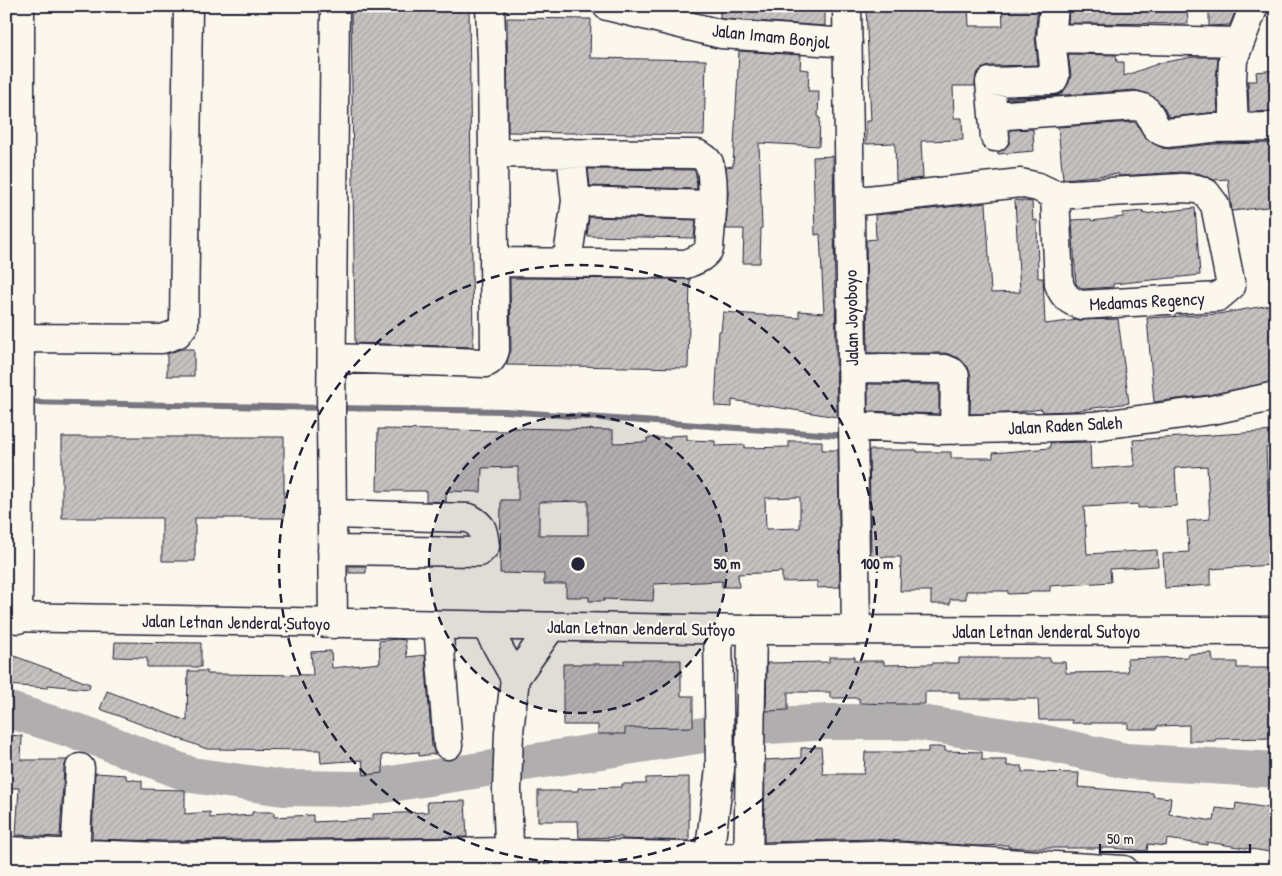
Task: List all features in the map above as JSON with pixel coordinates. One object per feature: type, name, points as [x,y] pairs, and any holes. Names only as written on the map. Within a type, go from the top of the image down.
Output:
[{"type":"main road","points":[[12,618],[12,543],[20,423],[20,338],[13,300],[13,87],[20,6]]},
{"type":"main road","points":[[20,338],[162,339],[177,334],[184,325],[188,6]]},
{"type":"main road","points":[[334,624],[331,403],[335,6]]},
{"type":"main road","points":[[332,358],[488,362],[493,357],[495,350],[495,262],[490,6]]},
{"type":"main road","name":"Jalan Imam Bonjol","points":[[607,6],[721,34],[848,43]]},
{"type":"main road","name":"Jalan Joyoboyo","points":[[848,6],[856,630]]},
{"type":"main road","points":[[1054,6],[1051,38],[1055,76],[1053,80],[991,81],[994,126],[1135,106],[1144,107],[1156,127],[1161,132],[1167,133],[1212,128],[1276,127]]},
{"type":"main road","points":[[1234,128],[1233,60],[1254,6]]},
{"type":"main road","points":[[1051,38],[1240,42]]},
{"type":"main road","points":[[494,153],[697,154],[703,156],[708,162],[712,176],[709,249],[705,255],[697,260],[686,264],[495,262]]},
{"type":"main road","points":[[567,262],[576,201],[571,153]]},
{"type":"main road","name":"Medamas Regency","points":[[850,202],[1020,183],[1038,187],[1055,195],[1182,188],[1197,190],[1206,193],[1214,205],[1231,278],[1231,286],[1218,297],[1082,305],[1072,302],[1063,294],[1059,284],[1055,195]]},
{"type":"main road","points":[[576,201],[711,204]]},
{"type":"main road","points":[[852,368],[946,369],[952,372],[955,376],[954,430]]},
{"type":"main road","name":"Jalan Raden Saleh","points":[[853,439],[954,430],[1094,426],[1212,410],[1276,396]]},
{"type":"main road","points":[[332,514],[469,518],[482,528],[485,546],[479,552],[332,550]]},
{"type":"main road","name":"Jalan Letnan Jenderal Sutoyo","points":[[12,618],[718,630],[1276,631]]},
{"type":"main road","points":[[438,626],[448,745]]},
{"type":"main road","points":[[486,626],[516,678]]},
{"type":"main road","points":[[510,861],[507,790],[509,732],[516,678],[551,627]]},
{"type":"main road","points":[[709,863],[720,760],[718,630]]},
{"type":"main road","points":[[748,863],[752,630]]},
{"type":"main road","points":[[720,760],[750,760]]},
{"type":"main road","points":[[61,859],[80,768]]},
{"type":"main road","points":[[6,851],[61,859],[162,857],[709,863],[871,862],[1124,870]]},
{"type":"building","points":[[351,6],[469,6],[473,347],[355,343]]},
{"type":"building","points":[[720,6],[775,6],[825,9],[825,26],[723,19],[720,18]]},
{"type":"building","points":[[866,6],[968,6],[969,26],[1003,26],[1002,6],[1038,6],[1035,37],[1038,65],[989,66],[981,69],[976,75],[975,86],[953,86],[954,118],[962,118],[963,140],[921,141],[923,178],[896,181],[895,143],[866,144],[866,121],[871,121]]},
{"type":"building","points":[[1187,6],[1188,24],[1068,23],[1069,9]]},
{"type":"building","points":[[1236,9],[1230,25],[1209,26],[1209,10]]},
{"type":"building","points":[[507,18],[591,19],[590,58],[706,60],[704,135],[508,132]]},
{"type":"building","points":[[739,51],[801,55],[800,69],[809,70],[808,91],[819,91],[819,146],[759,143],[762,228],[760,263],[743,263],[744,229],[726,229],[728,193],[726,167],[733,166]]},
{"type":"building","points":[[1068,54],[1116,55],[1117,62],[1124,62],[1124,76],[1160,63],[1193,57],[1218,57],[1216,80],[1218,112],[1169,117],[1155,98],[1134,90],[1055,96],[1062,93],[1069,83],[1071,75]]},
{"type":"building","points":[[1276,70],[1276,111],[1249,112],[1248,81],[1257,81],[1256,72]]},
{"type":"building","points":[[1047,96],[1007,99],[1007,97]]},
{"type":"building","points":[[1134,122],[1146,139],[1162,148],[1169,149],[1213,144],[1276,143],[1276,206],[1232,211],[1228,179],[1214,180],[1198,173],[1181,172],[1119,176],[1119,174],[1063,179],[1058,127]]},
{"type":"building","points":[[1033,129],[1034,151],[998,154],[1009,144],[1010,130]]},
{"type":"building","points":[[833,156],[837,417],[732,400],[732,407],[715,406],[719,331],[721,331],[723,312],[799,318],[799,311],[824,313],[820,234],[815,235],[813,157]]},
{"type":"building","points":[[588,169],[694,170],[697,189],[590,186]]},
{"type":"building","points":[[1015,200],[1032,202],[1033,221],[1037,220],[1038,278],[1043,278],[1045,324],[1078,320],[1118,319],[1129,403],[1073,411],[1043,412],[1042,409],[1010,413],[970,414],[971,376],[968,367],[959,358],[945,353],[868,353],[866,240],[876,239],[875,215],[986,203],[991,293],[1020,292]]},
{"type":"building","points":[[1195,208],[1200,275],[1113,284],[1113,287],[1083,289],[1076,284],[1072,220],[1091,219],[1092,221],[1123,217],[1123,213],[1143,211],[1144,214]]},
{"type":"building","points":[[589,217],[696,220],[694,238],[587,236]]},
{"type":"building","points":[[510,278],[690,279],[688,368],[506,365],[511,350]]},
{"type":"building","points":[[1276,304],[1276,341],[1271,342],[1276,381],[1209,395],[1154,402],[1147,318],[1218,314]]},
{"type":"building","points":[[181,349],[194,349],[194,376],[167,376],[167,354]]},
{"type":"building","points":[[868,384],[939,385],[939,414],[868,411]]},
{"type":"building","points":[[508,428],[613,430],[613,443],[647,442],[647,438],[670,438],[670,436],[687,435],[687,440],[715,441],[715,446],[745,445],[745,448],[789,447],[789,441],[822,441],[822,450],[838,450],[840,587],[817,588],[817,581],[782,582],[782,572],[738,574],[739,587],[722,587],[722,581],[654,584],[653,601],[604,599],[604,601],[589,601],[589,597],[566,597],[566,584],[544,584],[544,574],[500,573],[501,500],[518,500],[518,467],[482,468],[481,492],[446,491],[446,502],[426,501],[426,491],[377,491],[378,429],[508,431]],"holes":[[[800,497],[800,528],[766,529],[765,498]],[[588,501],[588,535],[539,535],[539,502]]]},
{"type":"building","points":[[1276,431],[1276,446],[1266,448],[1271,565],[1211,569],[1211,585],[1165,588],[1163,554],[1189,552],[1187,521],[1210,519],[1207,466],[1175,468],[1177,506],[1138,508],[1138,504],[1084,507],[1087,554],[1157,550],[1158,566],[1110,569],[1111,582],[1050,586],[1050,591],[1031,591],[1031,593],[1008,594],[1008,591],[966,591],[966,599],[950,599],[950,604],[931,604],[931,591],[900,591],[901,557],[871,557],[869,450],[951,452],[951,458],[993,458],[993,453],[1050,448],[1050,443],[1090,442],[1091,469],[1135,466],[1133,440]]},
{"type":"building","points":[[62,437],[284,437],[284,518],[195,518],[195,561],[162,561],[162,518],[62,518]]},
{"type":"building","points":[[349,566],[366,566],[366,573],[349,573]]},
{"type":"building","points":[[405,640],[407,657],[425,655],[432,746],[435,754],[419,756],[419,752],[382,755],[383,773],[364,775],[362,760],[321,763],[320,750],[207,749],[100,709],[107,691],[187,721],[188,671],[207,671],[207,674],[313,675],[311,652],[331,651],[332,668],[380,663],[379,641]]},
{"type":"building","points":[[115,642],[201,643],[201,667],[147,667],[147,658],[114,657]]},
{"type":"building","points":[[6,653],[90,684],[89,689],[48,685],[48,688],[6,685]]},
{"type":"building","points":[[1212,653],[1213,662],[1237,662],[1237,668],[1276,668],[1275,738],[1189,741],[1189,725],[1157,726],[1157,729],[1128,729],[1128,723],[1072,723],[1072,720],[1039,720],[1038,699],[959,699],[959,692],[925,692],[925,704],[894,704],[859,703],[859,698],[830,698],[830,692],[788,692],[788,710],[766,711],[767,663],[829,662],[829,657],[855,657],[855,661],[884,661],[884,665],[959,663],[959,658],[1050,658],[1050,662],[1065,662],[1066,673],[1128,672],[1127,659],[1188,657],[1188,654]]},
{"type":"building","points":[[624,660],[681,660],[681,696],[693,696],[693,727],[625,728],[625,734],[598,734],[598,725],[563,725],[563,664],[624,664]]},
{"type":"building","points":[[6,735],[22,736],[21,760],[67,760],[64,767],[60,837],[16,835],[19,788],[6,788]]},
{"type":"building","points":[[821,747],[823,774],[864,774],[865,752],[928,752],[928,747],[945,747],[945,751],[982,752],[982,760],[1007,760],[1007,766],[1022,766],[1022,772],[1079,773],[1078,787],[1153,793],[1153,796],[1171,798],[1169,814],[1214,821],[1216,808],[1235,810],[1236,803],[1276,809],[1276,853],[1207,842],[1207,845],[1167,839],[1166,846],[1148,844],[1147,851],[1111,848],[977,846],[872,839],[764,842],[765,760],[801,758],[801,748]]},
{"type":"building","points":[[95,773],[126,775],[126,779],[142,781],[142,789],[185,790],[185,814],[210,812],[210,818],[252,815],[252,812],[274,812],[274,817],[313,815],[313,822],[373,819],[373,814],[428,812],[427,802],[465,801],[467,837],[163,841],[92,839]]},
{"type":"building","points":[[689,777],[689,841],[622,839],[622,837],[579,838],[578,821],[538,821],[538,791],[578,791],[578,788],[622,787],[622,784],[646,784],[646,778]]},
{"type":"waterway","points":[[25,402],[325,408]]},
{"type":"waterway","points":[[338,408],[505,411],[847,436]]},
{"type":"waterway","points":[[6,709],[91,736],[191,775],[284,788],[359,789],[754,727],[827,722],[915,722],[1037,741],[1126,761],[1276,770]]}]
